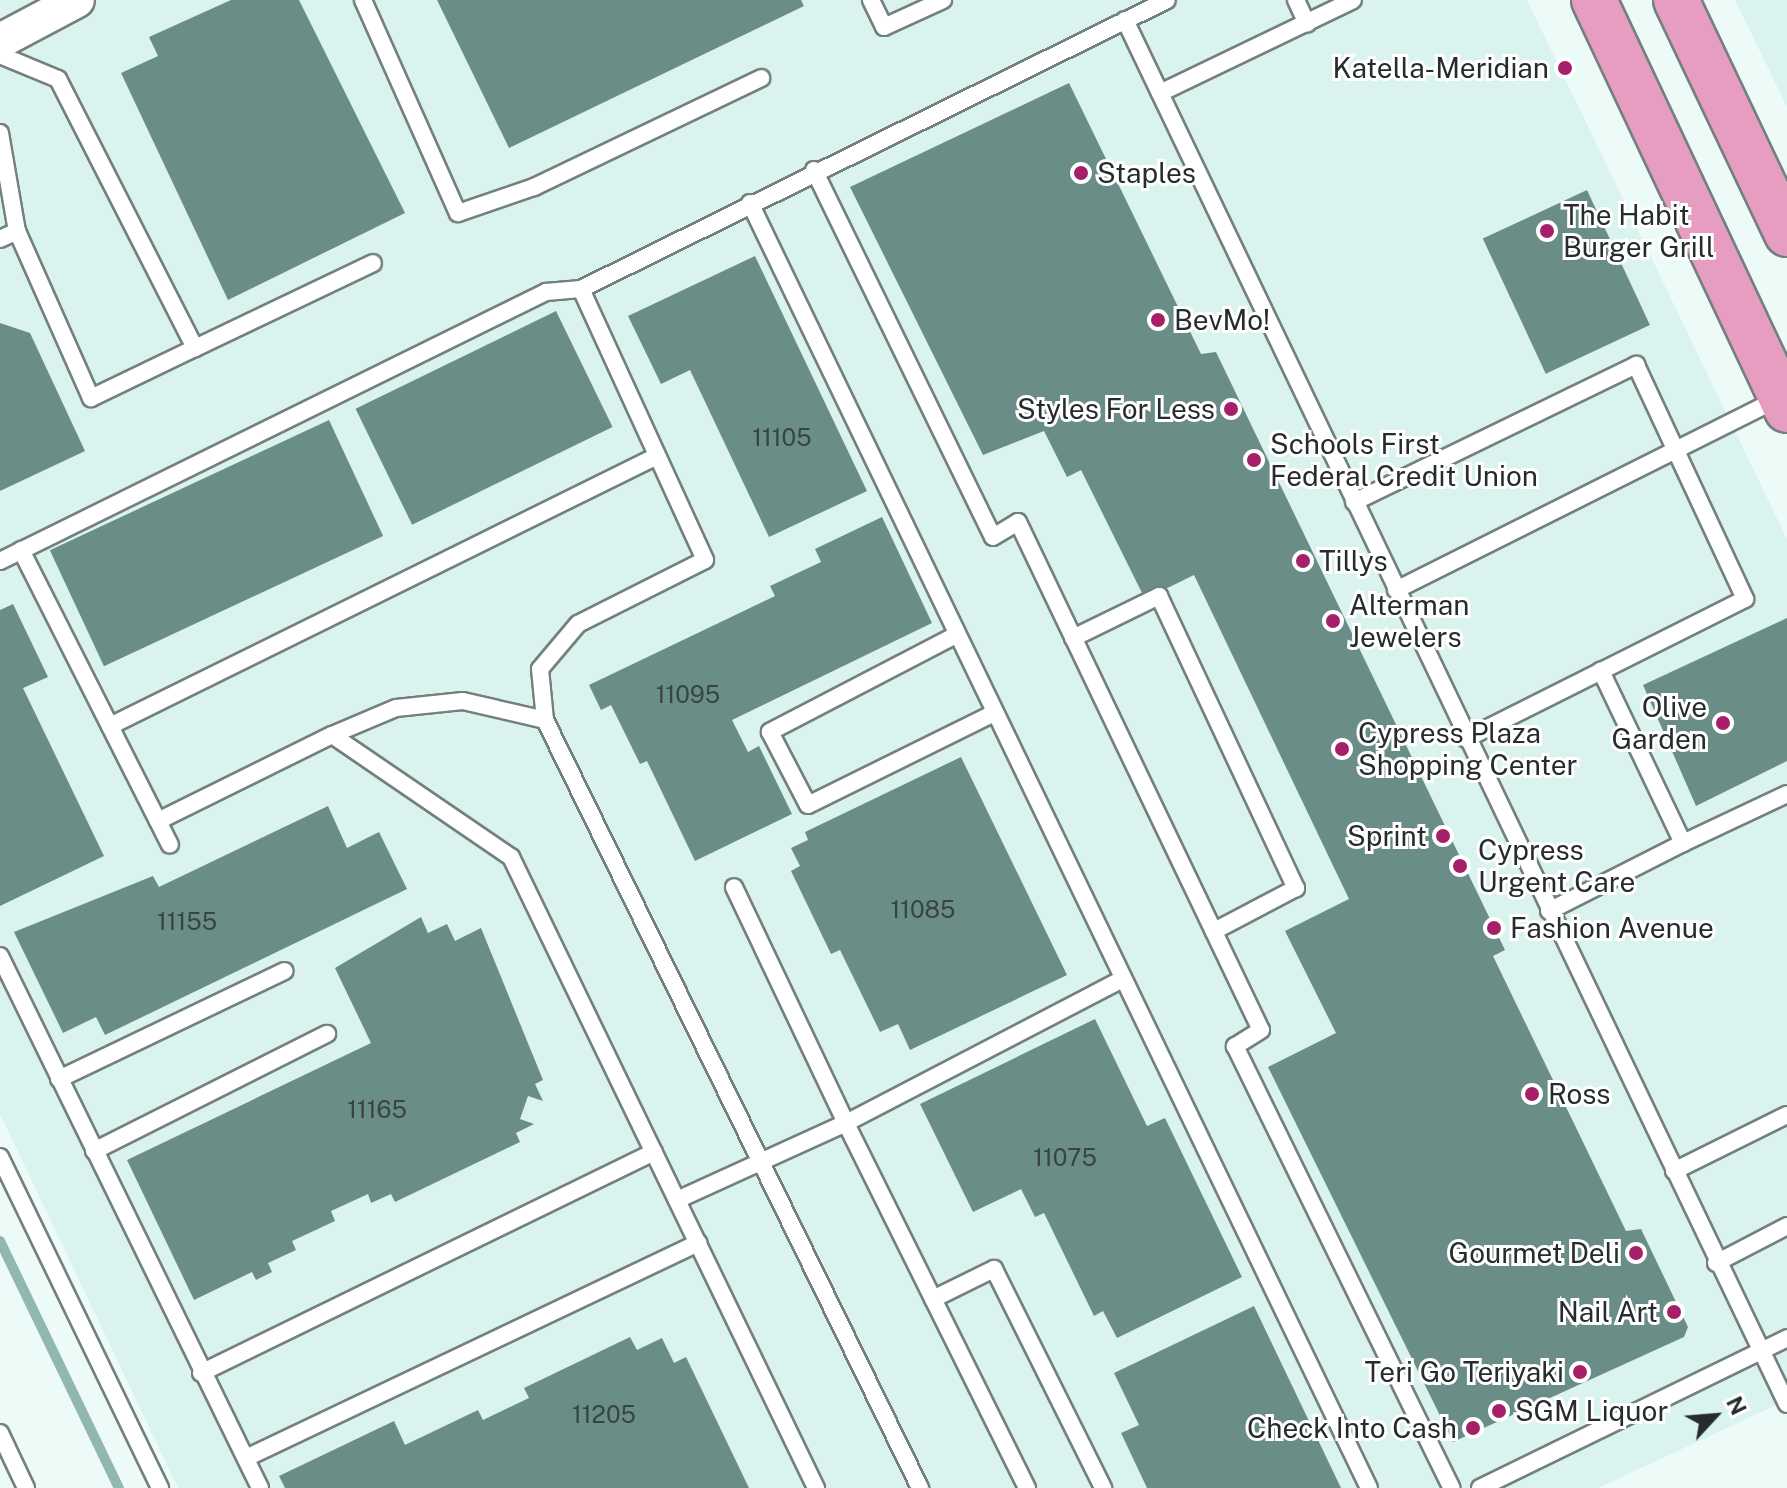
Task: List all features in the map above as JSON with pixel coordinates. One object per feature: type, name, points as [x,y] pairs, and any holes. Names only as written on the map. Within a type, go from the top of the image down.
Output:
[{"type":"main road","points":[[1594,0],[1784,403]]},
{"type":"main road","points":[[1676,0],[1787,234]]},
{"type":"street","points":[[0,41],[77,0]]},
{"type":"lane","points":[[363,0],[458,213],[534,187],[761,78]]},
{"type":"lane","points":[[871,0],[884,27],[943,0]]},
{"type":"lane","points":[[0,561],[546,292],[581,289],[814,170],[1167,0]]},
{"type":"lane","points":[[1296,0],[1307,24]]},
{"type":"lane","points":[[1160,93],[1353,0]]},
{"type":"lane","points":[[1125,20],[1716,1263],[1787,1404]]},
{"type":"lane","points":[[0,55],[58,79],[195,348]]},
{"type":"lane","points":[[0,133],[17,231],[91,398],[373,263]]},
{"type":"lane","points":[[814,170],[993,537],[1018,522],[1261,1030],[1235,1046],[1452,1488]]},
{"type":"lane","points":[[750,203],[1121,980],[1369,1488]]},
{"type":"lane","points":[[0,239],[17,231]]},
{"type":"lane","points":[[581,289],[705,560],[578,624],[540,669],[545,720],[920,1488]]},
{"type":"lane","points":[[1354,502],[1636,365],[1745,599],[1466,739]]},
{"type":"lane","points":[[1396,590],[1674,446],[1784,403]]},
{"type":"lane","points":[[110,726],[657,456]]},
{"type":"lane","points":[[21,550],[170,845]]},
{"type":"lane","points":[[1073,638],[1159,596],[1296,888],[1214,931]]},
{"type":"lane","points":[[956,635],[770,732],[808,805],[994,713]]},
{"type":"lane","points":[[1601,671],[1683,843]]},
{"type":"lane","points":[[158,821],[332,735],[396,708],[463,701],[545,720]]},
{"type":"lane","points":[[332,735],[511,857],[816,1488]]},
{"type":"lane","points":[[1549,911],[1787,794]]},
{"type":"lane","points":[[734,887],[846,1123],[1027,1488]]},
{"type":"lane","points":[[0,956],[201,1373],[260,1488]]},
{"type":"lane","points":[[59,1079],[284,971]]},
{"type":"lane","points":[[677,1200],[846,1123],[1121,980]]},
{"type":"lane","points":[[94,1151],[327,1034]]},
{"type":"lane","points":[[1674,1171],[1787,1115]]},
{"type":"lane","points":[[201,1373],[654,1152]]},
{"type":"lane","points":[[0,1157],[160,1488]]},
{"type":"lane","points":[[1716,1263],[1787,1226]]},
{"type":"lane","points":[[246,1458],[698,1243]]},
{"type":"lane","points":[[933,1299],[994,1269],[1103,1488]]},
{"type":"lane","points":[[1480,1488],[1787,1338]]},
{"type":"lane","points":[[0,1433],[26,1488]]},
{"type":"shaded area","points":[[0,0],[1527,0],[1787,539],[1787,1400],[1598,1488],[178,1488],[0,1114]]},
{"type":"shaded area","points":[[1735,0],[1787,0],[1787,107]]},
{"type":"building","points":[[231,0],[299,0],[405,213],[228,300],[121,73],[158,56],[149,37]]},
{"type":"building","points":[[437,0],[801,0],[804,6],[509,148]]},
{"type":"building","name":"Cypress Plaza Shopping Center","points":[[1069,83],[1201,354],[1216,352],[1505,950],[1493,956],[1626,1231],[1641,1229],[1688,1327],[1684,1337],[1453,1442],[1268,1067],[1336,1033],[1285,931],[1349,899],[1194,575],[1145,599],[1081,470],[1067,477],[1044,431],[983,455],[850,187]]},
{"type":"building","points":[[1587,190],[1650,325],[1546,374],[1483,239]]},
{"type":"building","points":[[755,256],[867,491],[769,537],[690,370],[661,384],[628,316]]},
{"type":"building","points":[[556,311],[613,427],[412,525],[356,409]]},
{"type":"building","points":[[0,323],[30,333],[85,451],[0,491]]},
{"type":"building","points":[[329,420],[383,536],[104,666],[50,550]]},
{"type":"building","points":[[882,517],[932,623],[732,720],[748,752],[759,746],[792,814],[695,861],[647,761],[640,764],[611,705],[601,710],[589,685],[775,596],[770,586],[821,562],[815,549]]},
{"type":"building","points":[[13,604],[48,677],[23,688],[104,856],[0,906],[0,610]]},
{"type":"building","name":"Olive Garden","points":[[1787,618],[1787,761],[1696,806],[1643,685]]},
{"type":"building","points":[[961,757],[1067,975],[910,1050],[898,1024],[880,1032],[840,950],[831,954],[791,871],[800,866],[791,848],[808,840],[805,832]]},
{"type":"building","points":[[328,806],[347,848],[379,832],[407,889],[105,1035],[96,1017],[63,1033],[14,932],[153,876],[159,887]]},
{"type":"building","points":[[421,917],[428,933],[447,924],[455,941],[481,928],[543,1080],[535,1084],[543,1101],[528,1096],[520,1119],[534,1124],[516,1133],[520,1142],[395,1202],[391,1194],[371,1203],[368,1194],[331,1211],[335,1221],[292,1241],[296,1250],[268,1263],[272,1272],[256,1280],[252,1272],[194,1300],[127,1160],[371,1043],[335,968]]},
{"type":"building","points":[[1095,1019],[1147,1126],[1165,1118],[1242,1277],[1117,1338],[1103,1311],[1094,1316],[1044,1213],[1035,1217],[1021,1189],[973,1212],[920,1104]]},
{"type":"building","points":[[1254,1306],[1341,1488],[1147,1488],[1121,1433],[1139,1425],[1114,1373]]},
{"type":"building","points":[[630,1337],[637,1350],[662,1338],[674,1363],[686,1357],[749,1488],[285,1488],[279,1476],[394,1421],[405,1445],[478,1410],[483,1420],[529,1398],[524,1388]]},
{"type":"waterway","points":[[0,1241],[119,1488]]},
{"type":"place","name":"Katella-Meridian","points":[[1565,68]]},
{"type":"place","name":"Staples","points":[[1081,173]]},
{"type":"place","name":"The Habit Burger Grill","points":[[1547,231]]},
{"type":"place","name":"BevMo!","points":[[1158,320]]},
{"type":"place","name":"Styles For Less","points":[[1231,409]]},
{"type":"place","name":"Schools First Federal Credit Union","points":[[1254,460]]},
{"type":"place","name":"Tillys","points":[[1303,561]]},
{"type":"place","name":"Alterman Jewelers","points":[[1333,621]]},
{"type":"place","name":"Olive Garden","points":[[1723,723]]},
{"type":"place","name":"Cypress Plaza Shopping Center","points":[[1342,749]]},
{"type":"place","name":"Sprint","points":[[1443,836]]},
{"type":"place","name":"Cypress Urgent Care","points":[[1460,866]]},
{"type":"place","name":"Fashion Avenue","points":[[1494,928]]},
{"type":"place","name":"Ross","points":[[1532,1094]]},
{"type":"place","name":"Gourmet Deli","points":[[1636,1253]]},
{"type":"place","name":"Nail Art","points":[[1674,1312]]},
{"type":"place","name":"Teri Go Teriyaki","points":[[1580,1372]]},
{"type":"place","name":"SGM Liquor","points":[[1499,1411]]},
{"type":"place","name":"Check Into Cash","points":[[1473,1428]]}]
